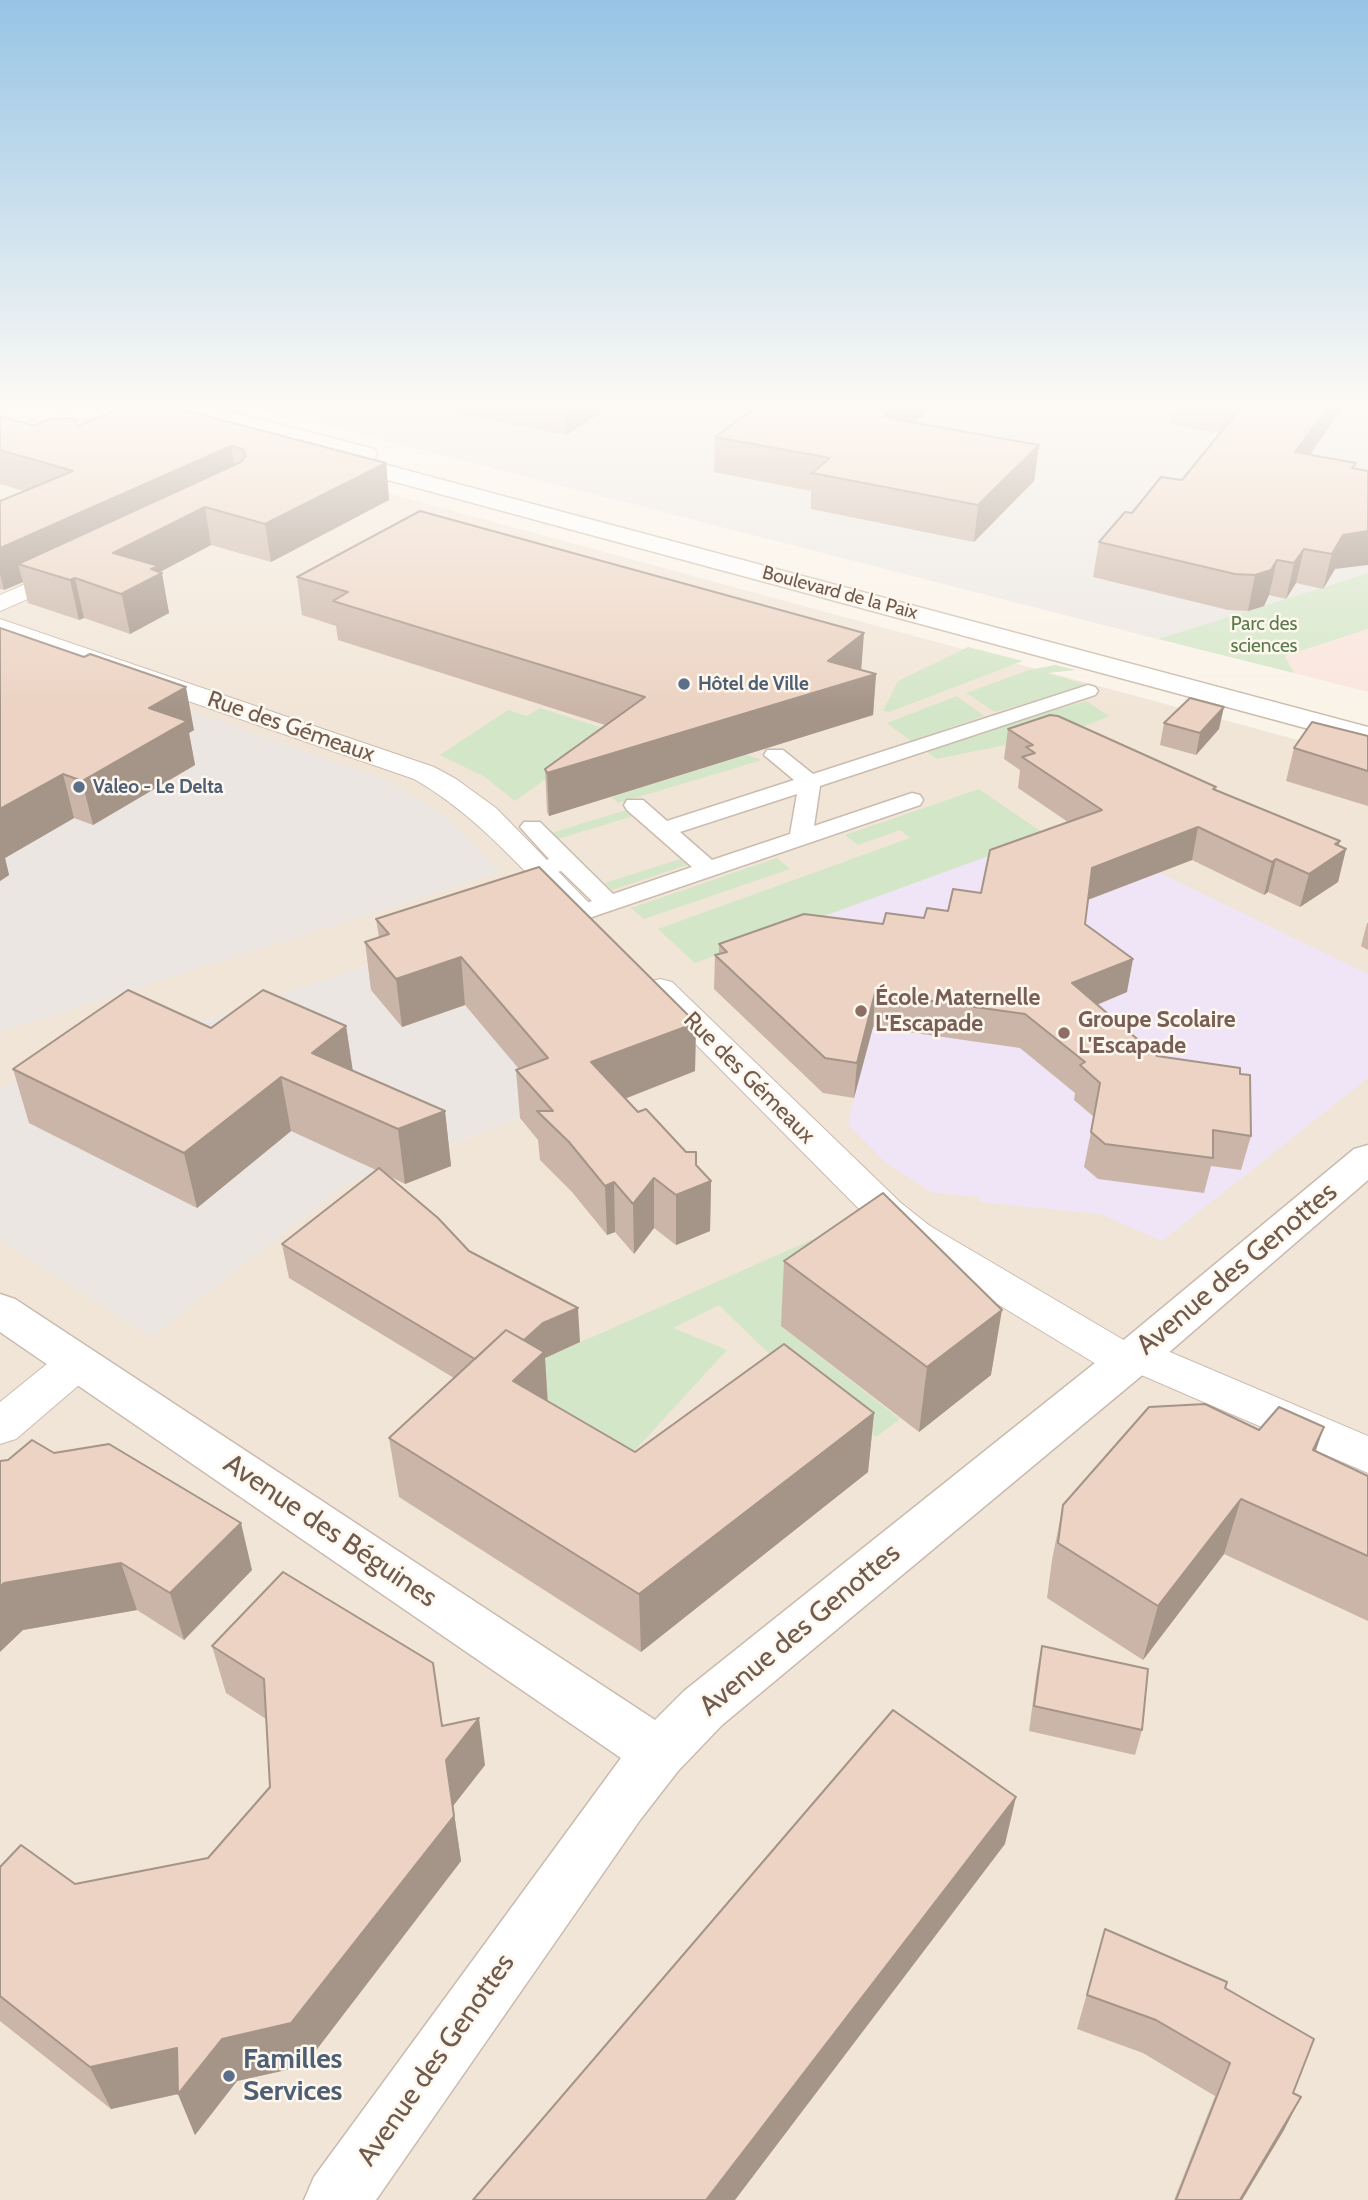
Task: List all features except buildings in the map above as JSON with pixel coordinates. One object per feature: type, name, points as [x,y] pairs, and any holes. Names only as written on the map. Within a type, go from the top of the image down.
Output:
[{"type":"main road","name":"Boulevard de la Paix","points":[[514,506],[1368,736]]},
{"type":"main road","name":"Boulevard de la Paix","points":[[565,506],[1368,717]]},
{"type":"main road","name":"Avenue des Genottes","points":[[337,2200],[612,1811],[659,1753],[703,1708],[1131,1358],[1368,1158]]},
{"type":"main road","name":"Avenue des Béguines","points":[[0,1310],[659,1753]]},
{"type":"street","points":[[0,604],[95,559]]},
{"type":"street","name":"Rue des Gémeaux","points":[[0,627],[424,773],[446,785],[553,866],[596,907],[608,937]]},
{"type":"street","points":[[664,830],[1088,691]]},
{"type":"street","points":[[775,755],[810,782]]},
{"type":"street","points":[[801,837],[810,782]]},
{"type":"street","points":[[596,907],[912,800]]},
{"type":"street","points":[[635,805],[708,869]]},
{"type":"street","points":[[532,827],[553,866]]},
{"type":"street","name":"Rue des Gémeaux","points":[[636,965],[877,1203],[916,1236],[1131,1358],[1368,1455]]},
{"type":"street","points":[[0,1427],[78,1362]]},
{"type":"shaded area","points":[[0,506],[434,506],[1368,759],[1368,2200],[0,2200],[0,1240],[151,1337],[346,1184],[681,1057],[537,909],[0,1088],[0,1032],[500,872],[386,780],[0,643]]},
{"type":"shaded area","points":[[638,506],[1368,506],[1368,573],[1158,639]]},
{"type":"shaded area","points":[[1368,629],[1368,692],[1294,673],[1285,656]]},
{"type":"shaded area","points":[[0,643],[386,780],[446,816],[501,872],[0,1032]]},
{"type":"shaded area","name":"Groupe Scolaire L'Escapade","points":[[1099,832],[1162,874],[1368,974],[1368,1078],[1162,1241],[1100,1214],[979,1202],[979,1197],[933,1193],[887,1164],[848,1124],[854,1098],[823,1093],[714,989],[716,980],[731,973],[714,956],[1046,835]]},
{"type":"shaded area","points":[[537,909],[681,1057],[346,1184],[151,1337],[0,1240],[0,1088]]},
{"type":"green space","name":"Parc des sciences","points":[[1368,573],[1368,629],[1285,656],[1294,673],[1158,639]]},
{"type":"green space","points":[[968,647],[1023,661],[889,712],[883,711],[898,681]]},
{"type":"green space","points":[[1055,665],[1076,670],[1047,673],[1088,685],[995,712],[966,693],[1029,670]]},
{"type":"green space","points":[[957,696],[984,716],[911,741],[887,723]]},
{"type":"green space","points":[[1086,701],[1109,716],[1073,731],[937,759],[923,749]]},
{"type":"green space","points":[[540,708],[612,731],[515,801],[485,777],[440,755],[508,710],[527,716]]},
{"type":"green space","points":[[746,755],[762,760],[618,803],[611,797]]},
{"type":"green space","points":[[979,789],[1046,835],[695,963],[658,929],[910,838],[900,830],[858,845],[845,835]]},
{"type":"green space","points":[[626,810],[633,816],[558,839],[551,833]]},
{"type":"green space","points":[[777,858],[790,869],[644,919],[631,908]]},
{"type":"green space","points":[[680,859],[687,865],[612,890],[605,883]]},
{"type":"green space","points":[[845,1225],[781,1326],[900,1419],[876,1437],[764,1349],[719,1305],[673,1328],[727,1350],[600,1488],[511,1389],[545,1358]]},
{"type":"place","name":"Hôtel de Ville","points":[[684,684]]},
{"type":"place","name":"Valeo - Le Delta","points":[[79,787]]},
{"type":"place","name":"École Maternelle L'Escapade","points":[[861,1011]]},
{"type":"place","name":"Groupe Scolaire L'Escapade","points":[[1064,1033]]},
{"type":"place","name":"Familles Services","points":[[229,2076]]}]
